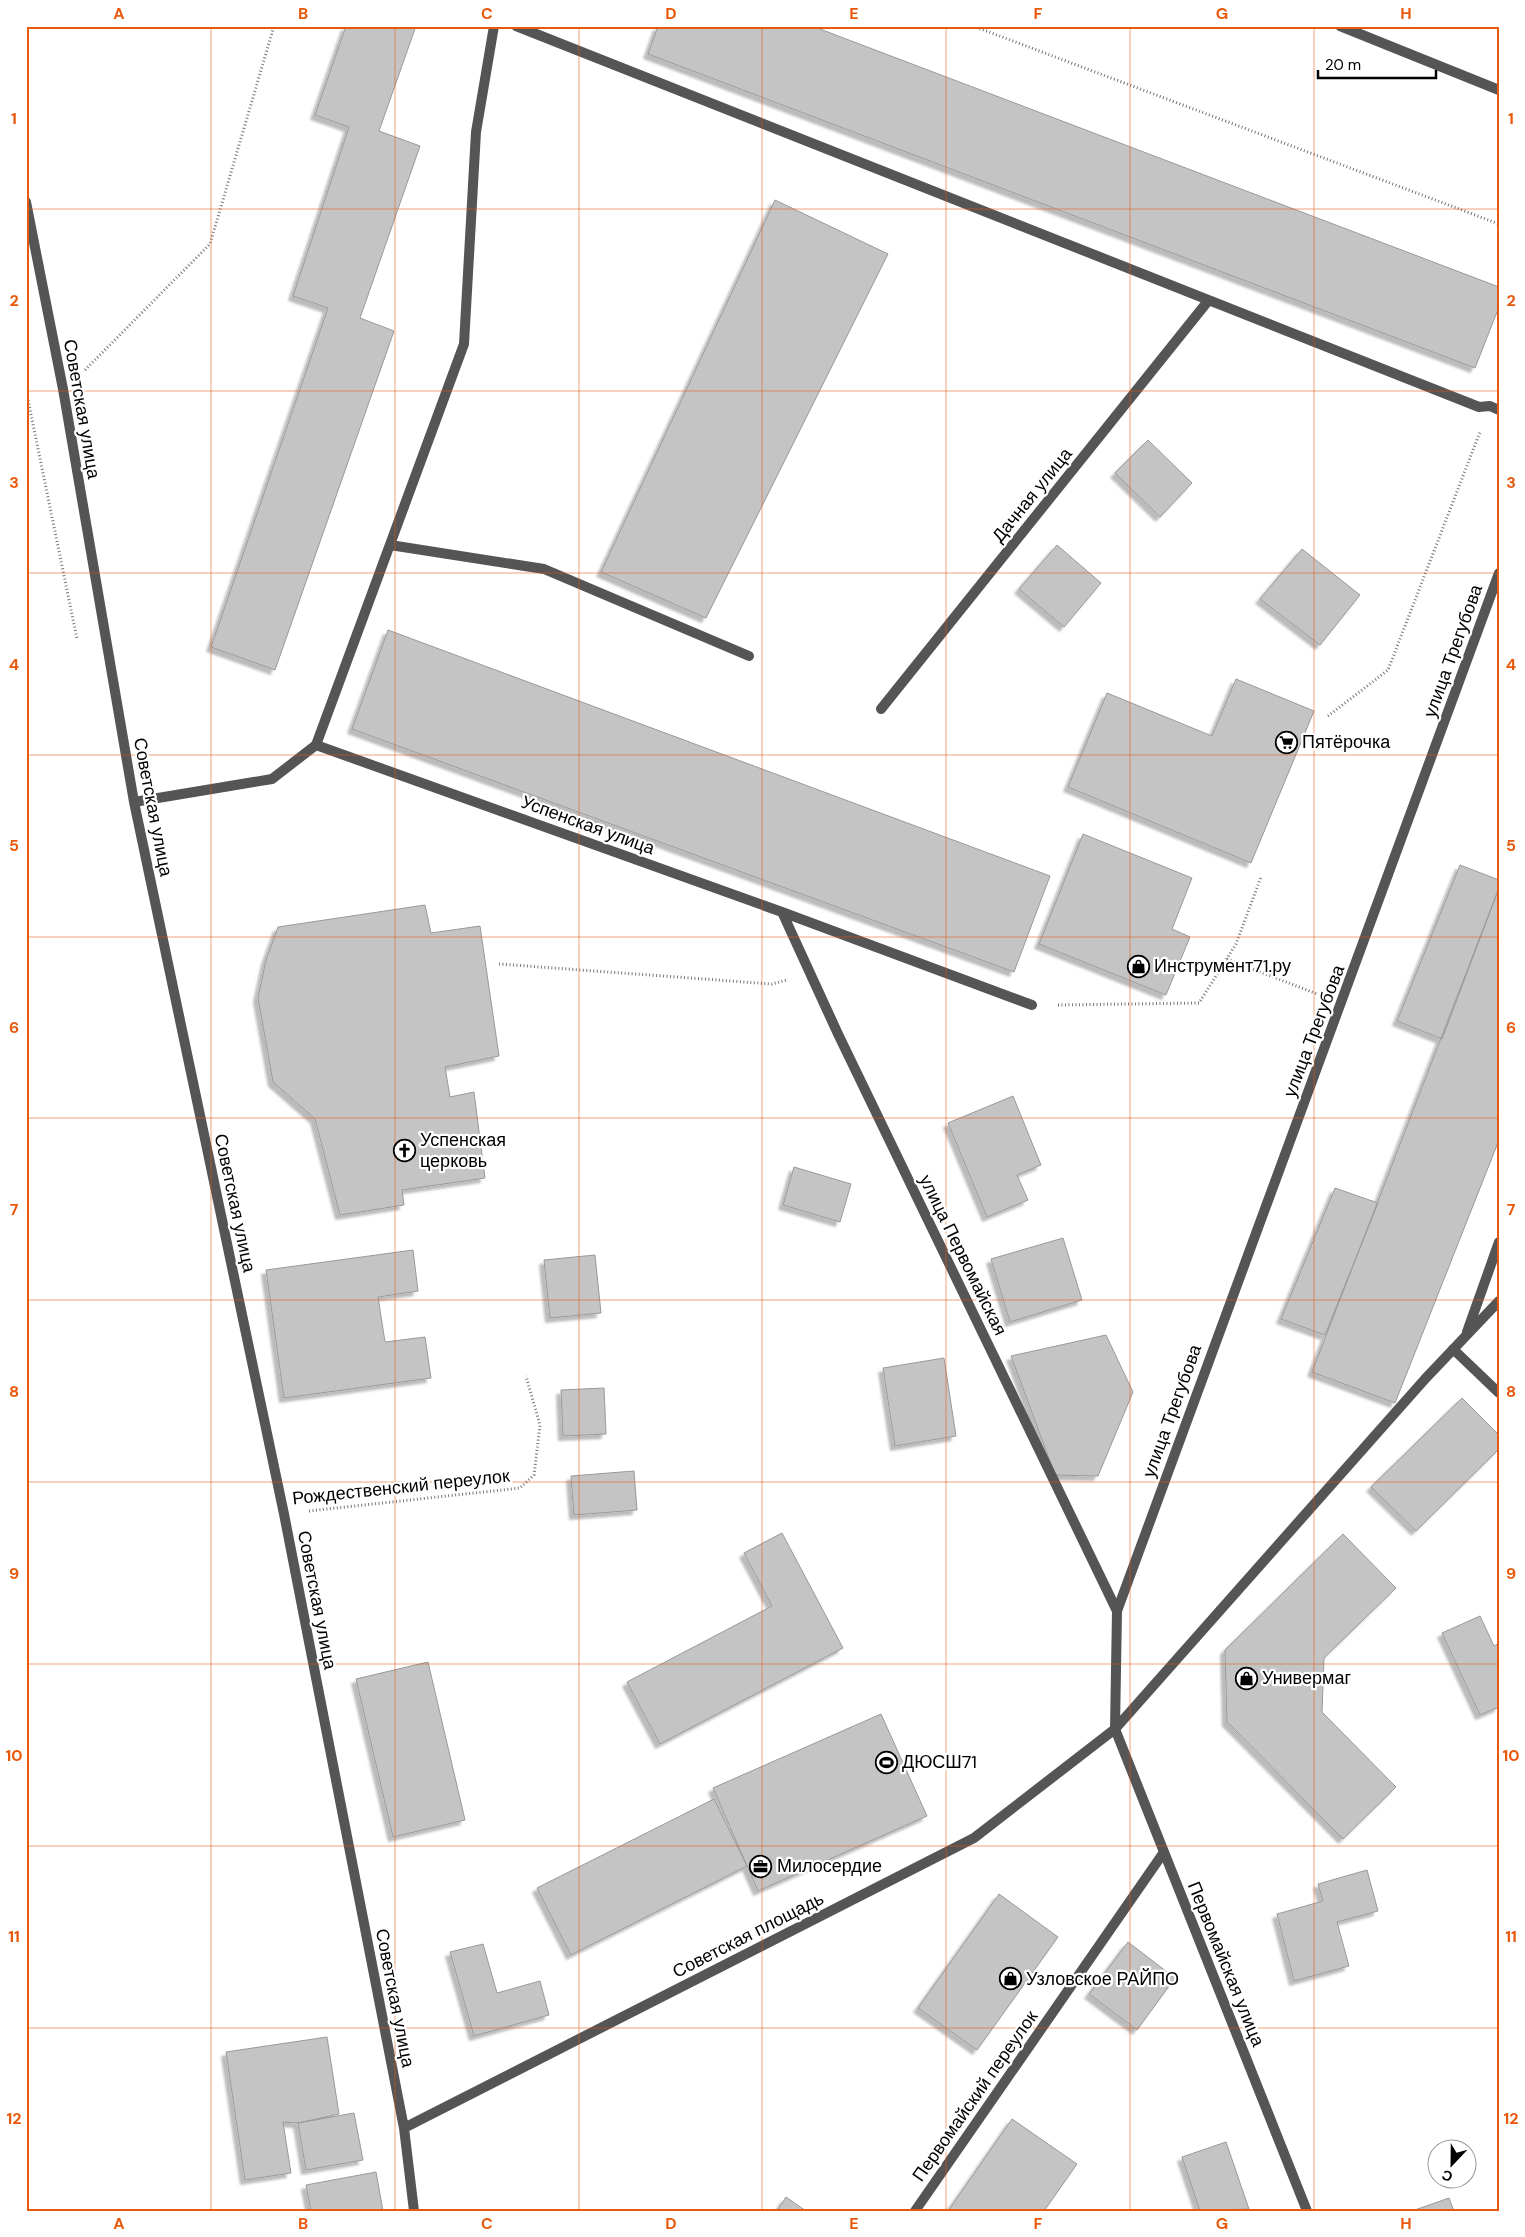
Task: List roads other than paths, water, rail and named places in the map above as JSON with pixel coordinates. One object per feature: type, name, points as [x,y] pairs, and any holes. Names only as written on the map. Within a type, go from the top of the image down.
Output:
[{"type":"street","points":[[134,802],[272,779],[316,745],[464,344],[476,132],[494,26]]},
{"type":"street","points":[[516,26],[1479,407],[1494,408]]},
{"type":"street","points":[[1340,26],[1499,90]]},
{"type":"street","name":"Советская улица","points":[[26,202],[63,389],[134,802],[284,1514],[404,2128],[414,2211]]},
{"type":"street","name":"Дачная улица","points":[[881,709],[1208,301]]},
{"type":"street","points":[[390,545],[544,569],[749,656]]},
{"type":"street","name":"улица Трегубова","points":[[1116,1729],[1117,1611],[1499,573]]},
{"type":"street","name":"Успенская улица","points":[[316,745],[782,912],[1032,1005]]},
{"type":"street","name":"улица Первомайская","points":[[782,912],[1117,1611]]},
{"type":"street","points":[[1466,1335],[1499,1242]]},
{"type":"street","points":[[1116,1729],[1453,1349],[1499,1301]]},
{"type":"street","points":[[1453,1349],[1499,1393]]},
{"type":"street","name":"Первомайская улица","points":[[1116,1729],[1307,2211]]},
{"type":"street","name":"Советская площадь","points":[[404,2128],[974,1838],[1116,1729]]},
{"type":"street","name":"Первомайский переулок","points":[[916,2211],[1164,1852]]},
{"type":"place","name":"Пятёрочка","points":[[1286,742]]},
{"type":"place","name":"Инструмент71.ру","points":[[1138,966]]},
{"type":"place","name":"Успенская церковь","points":[[404,1150]]},
{"type":"place","name":"Универмаг","points":[[1246,1678]]},
{"type":"place","name":"ДЮСШ71","points":[[886,1762]]},
{"type":"place","name":"Милосердие","points":[[761,1866]]},
{"type":"place","name":"Узловское РАЙПО","points":[[1010,1979]]}]
